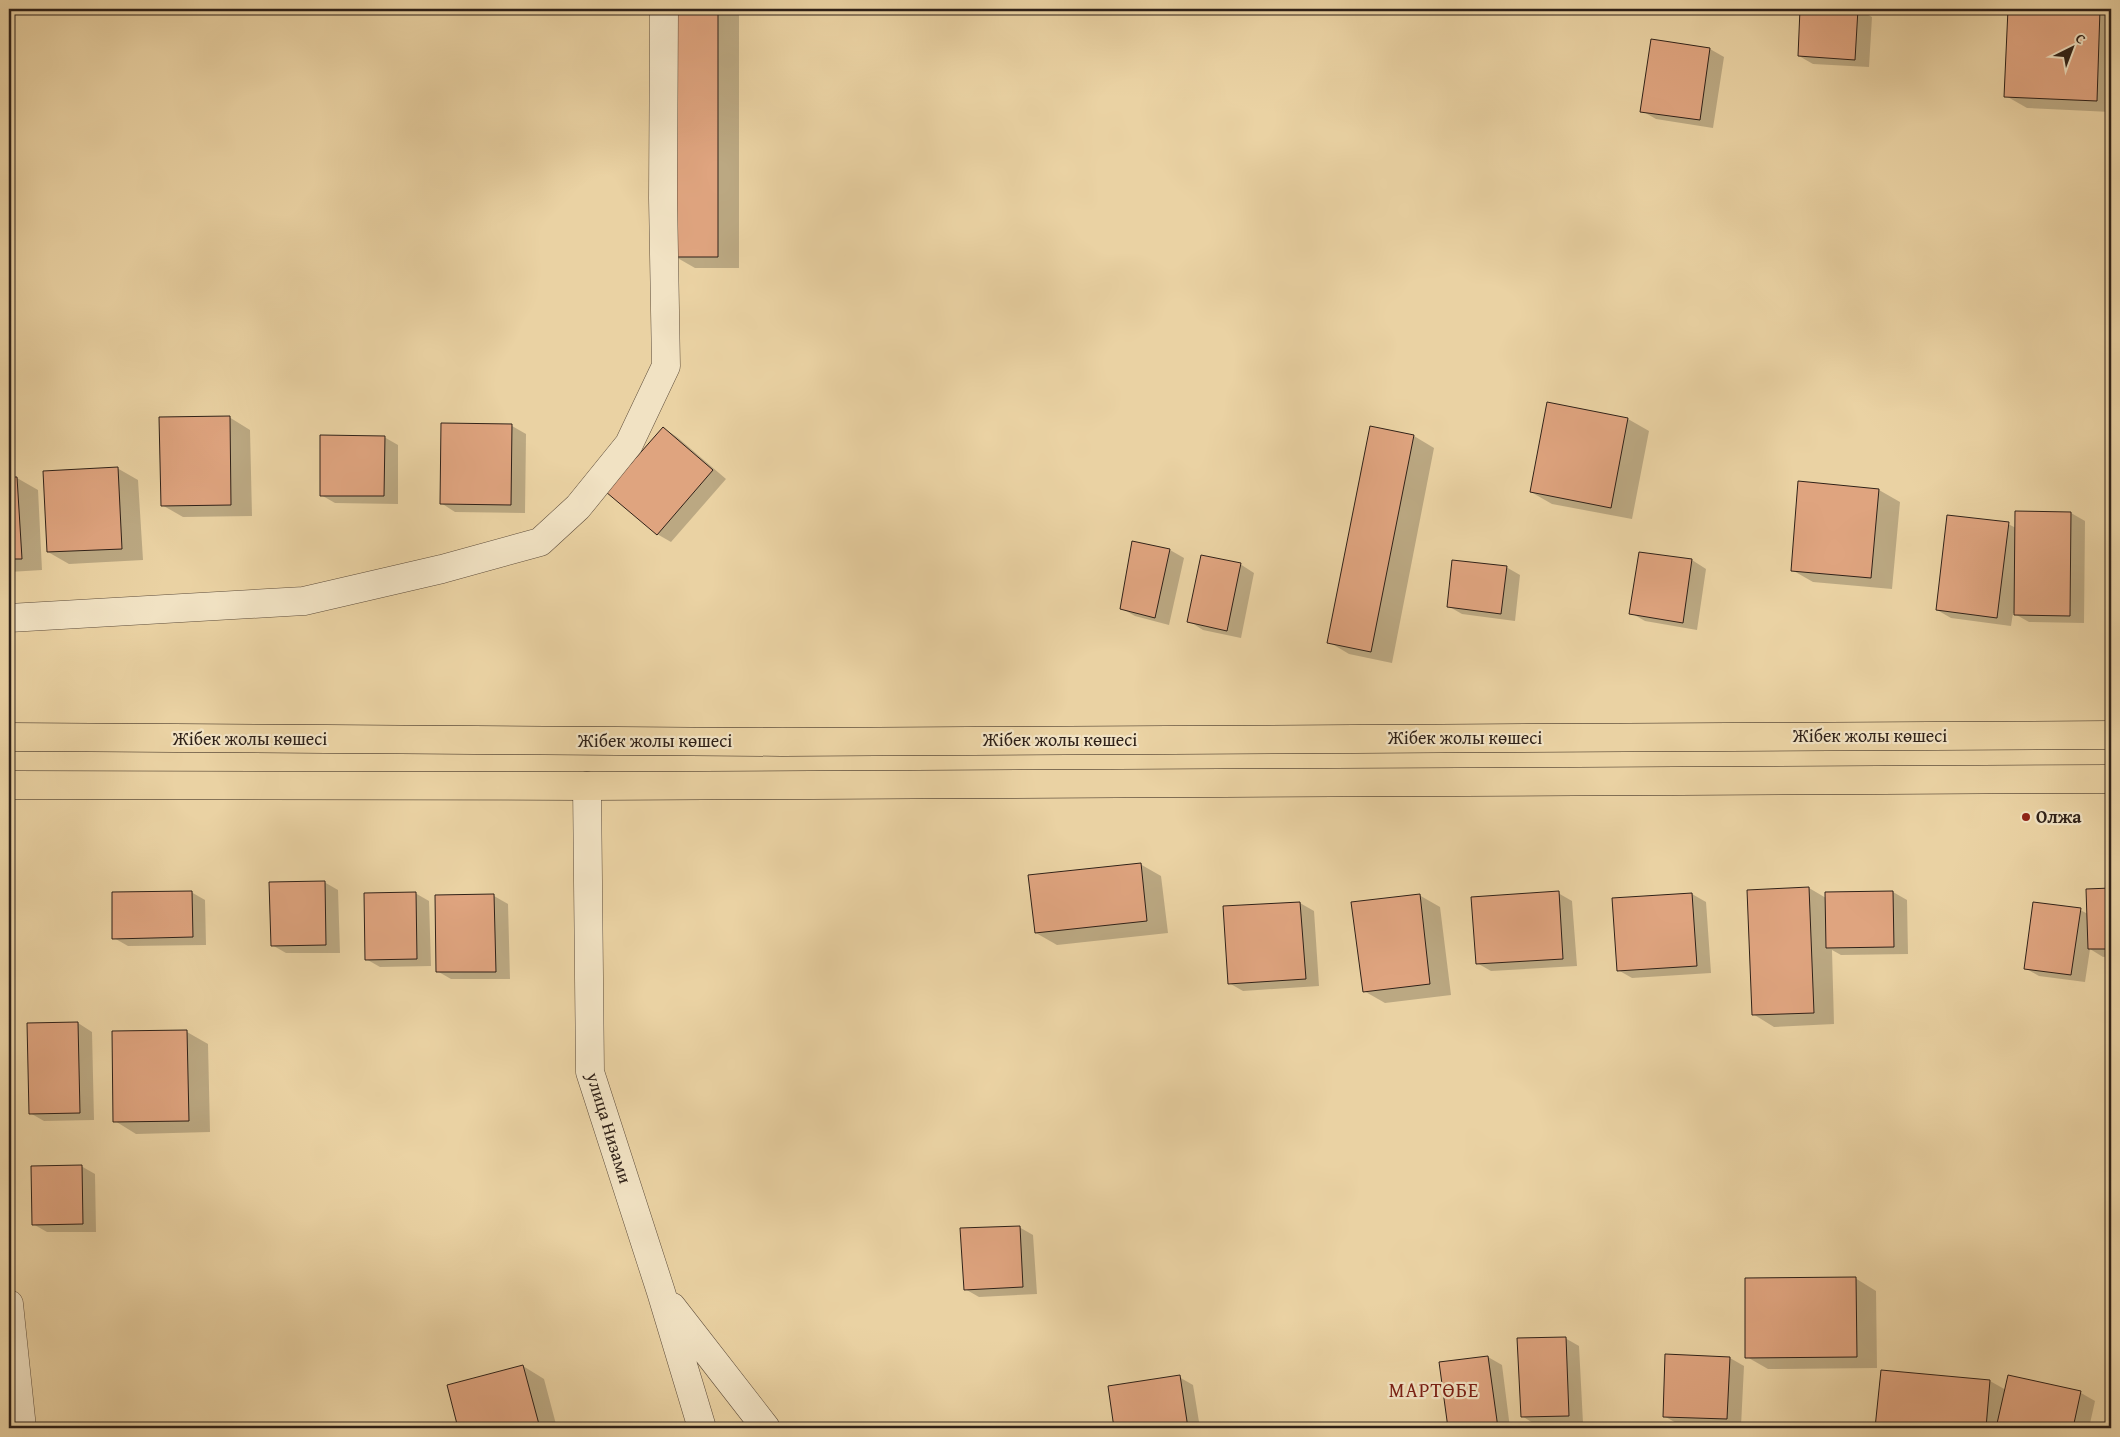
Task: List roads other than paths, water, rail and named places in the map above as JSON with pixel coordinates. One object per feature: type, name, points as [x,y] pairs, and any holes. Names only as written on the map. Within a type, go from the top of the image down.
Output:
[{"type":"main road","name":"Жібек жолы көшесі","points":[[9,737],[802,742],[2111,735]]},
{"type":"main road","points":[[9,785],[587,786],[2111,779]]},
{"type":"street","points":[[9,618],[304,600],[442,569],[540,542],[578,507],[629,444],[666,366],[663,198],[664,9]]},
{"type":"street","name":"улица Низами","points":[[587,786],[590,1072],[661,1292],[702,1428]]},
{"type":"street","points":[[661,1292],[766,1428]]},
{"type":"street","points":[[9,1304],[22,1428]]},
{"type":"place","name":"Олжа","points":[[2026,817]]},
{"type":"district","name":"МАРТӨБЕ","points":[[1434,1390]]}]
